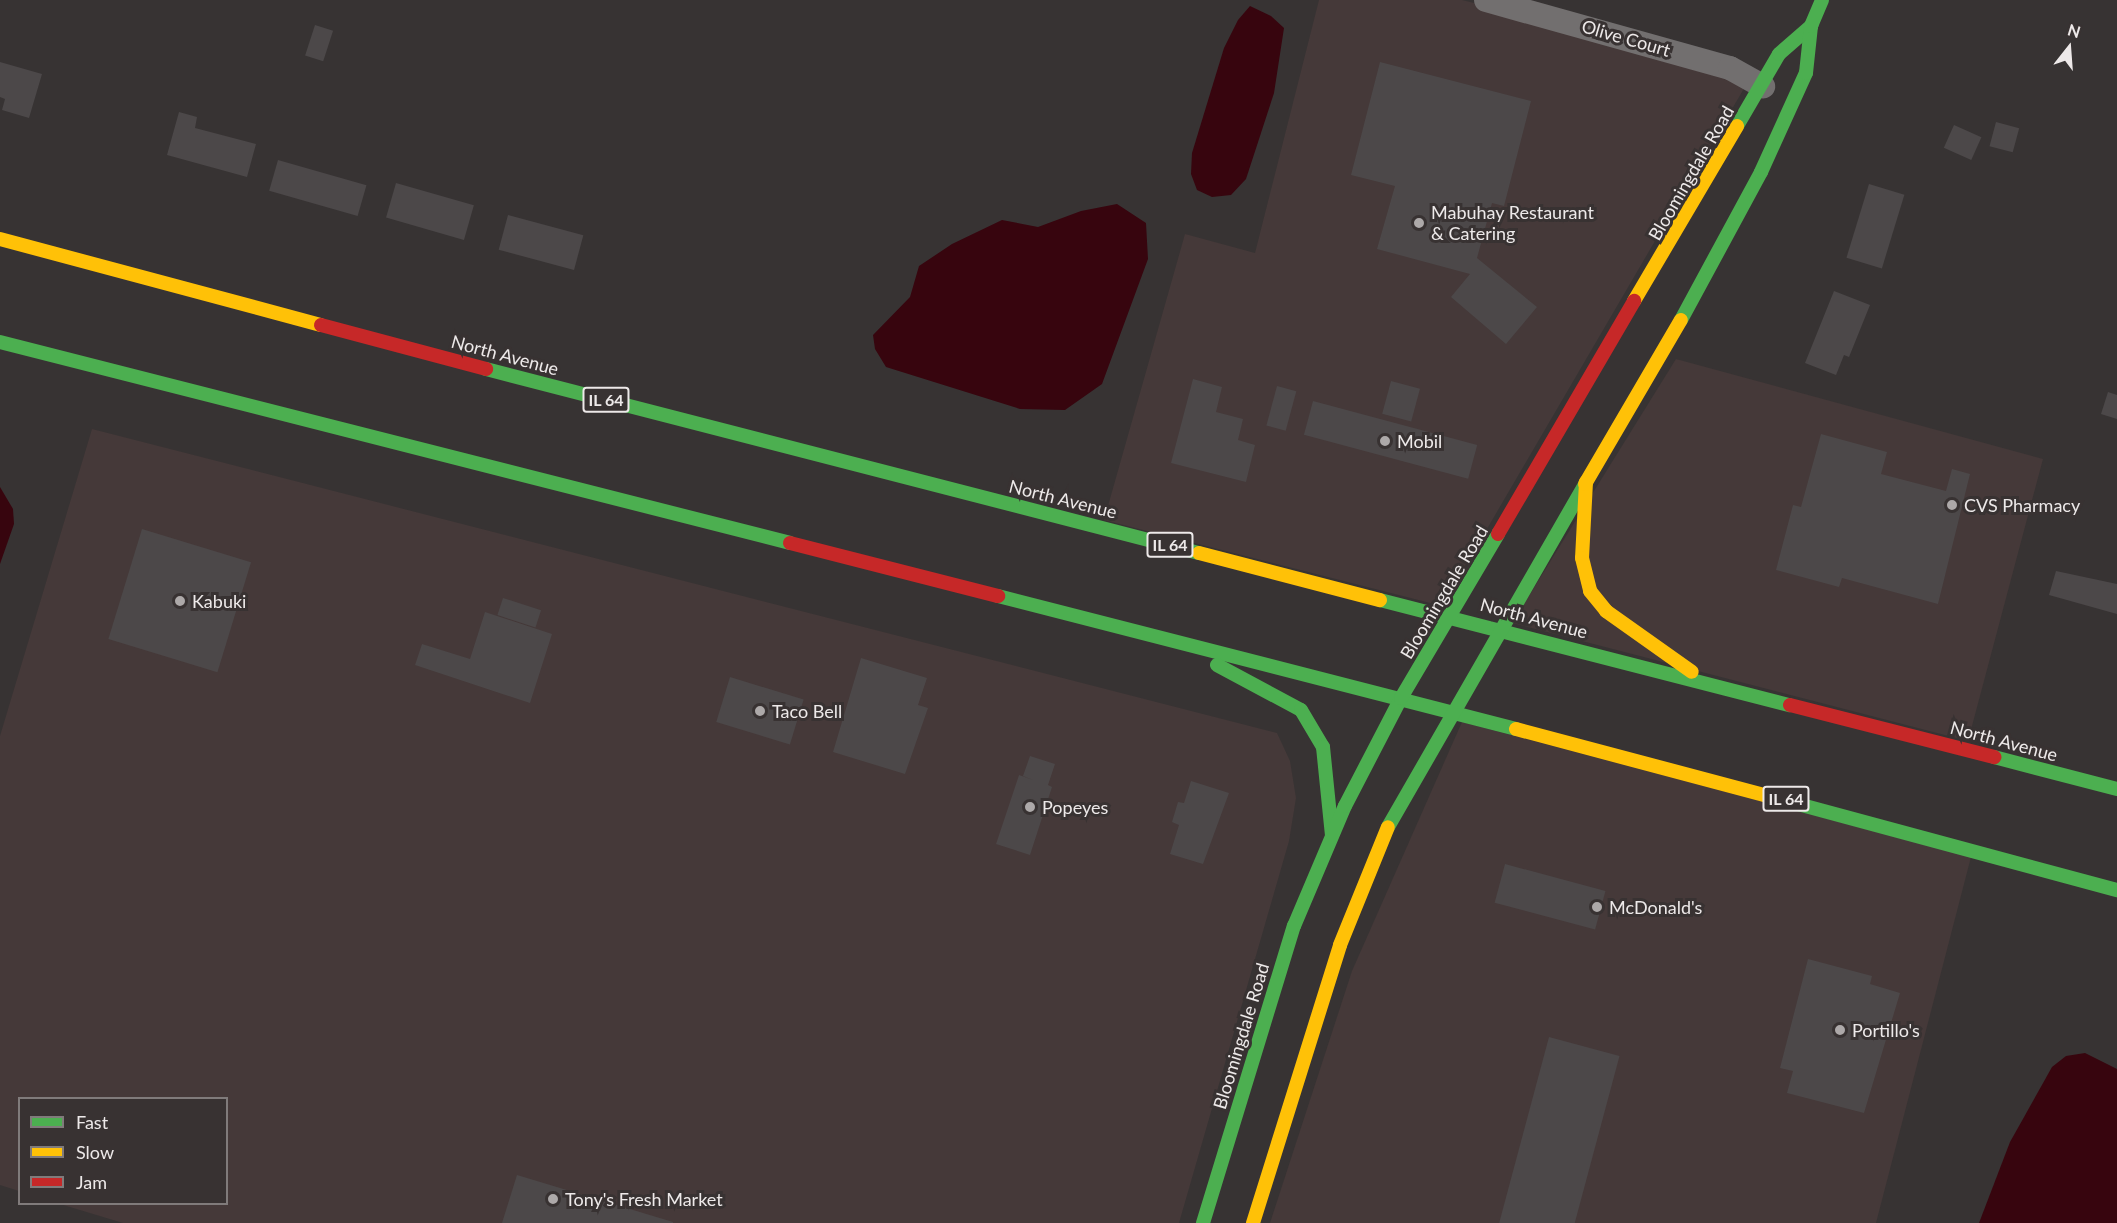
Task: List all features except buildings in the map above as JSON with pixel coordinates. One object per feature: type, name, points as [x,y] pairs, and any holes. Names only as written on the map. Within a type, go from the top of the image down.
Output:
[{"type":"main road","name":"Bloomingdale Road","points":[[1253,1223],[1357,899],[1387,828],[1499,628],[1714,261],[1782,128],[1806,73],[1811,26],[1822,0]]},
{"type":"main road","name":"Bloomingdale Road","points":[[1203,1223],[1294,926],[1332,835],[1401,698],[1452,616],[1763,86],[1779,54],[1811,26]]},
{"type":"main road","name":"North Avenue","points":[[0,239],[653,413],[1499,628],[2117,789]]},
{"type":"main road","name":"IL 64","points":[[0,342],[1453,711],[2117,890]]},
{"type":"main road","points":[[1586,482],[1582,558],[1590,591],[1606,611],[1705,681]]},
{"type":"main road","points":[[1138,631],[1252,681],[1301,710],[1323,747],[1332,835]]},
{"type":"street","name":"Olive Court","points":[[1486,0],[1730,68],[1763,86]]},
{"type":"shaded area","points":[[1319,0],[1462,0],[1688,56],[1746,85],[1442,606],[1104,520],[1185,234],[1255,253]]},
{"type":"shaded area","points":[[1250,6],[1271,16],[1284,28],[1274,93],[1246,179],[1231,195],[1212,197],[1197,190],[1191,174],[1192,153],[1224,48],[1238,20]]},
{"type":"shaded area","points":[[1117,204],[1146,223],[1148,259],[1102,384],[1065,410],[1020,409],[886,367],[875,349],[873,335],[910,297],[919,266],[952,244],[1002,220],[1038,227],[1081,211]]},
{"type":"shaded area","points":[[1676,359],[2043,459],[1968,741],[1512,623]]},
{"type":"shaded area","points":[[92,429],[1277,733],[1290,761],[1296,798],[1289,841],[1179,1223],[123,1223],[63,1205],[228,1205],[228,1097],[18,1097],[18,1191],[0,1185],[0,736]]},
{"type":"shaded area","points":[[0,487],[13,509],[14,524],[0,564]]},
{"type":"shaded area","points":[[1462,722],[1971,857],[1876,1223],[1270,1223],[1352,971]]},
{"type":"shaded area","points":[[2085,1053],[2117,1069],[2117,1223],[1979,1223],[2010,1142],[2052,1067],[2066,1056]]},
{"type":"traffic: fast","points":[[1681,320],[1761,172],[1806,73],[1811,26],[1822,0]]},
{"type":"traffic: fast","points":[[1737,126],[1779,54],[1811,26]]},
{"type":"traffic: fast","points":[[0,342],[790,543]]},
{"type":"traffic: fast","points":[[486,369],[1199,553]]},
{"type":"traffic: fast","points":[[1388,827],[1585,484]]},
{"type":"traffic: fast","points":[[1203,1223],[1294,926],[1345,806],[1401,698],[1498,534]]},
{"type":"traffic: fast","points":[[998,596],[1516,729]]},
{"type":"traffic: fast","points":[[1380,600],[1790,705]]},
{"type":"traffic: fast","points":[[1217,665],[1301,710],[1323,747],[1332,835]]},
{"type":"traffic: fast","points":[[1994,757],[2117,789]]},
{"type":"traffic: fast","points":[[1783,800],[2117,890]]},
{"type":"traffic: slow","points":[[1634,301],[1737,126]]},
{"type":"traffic: slow","points":[[0,239],[321,325]]},
{"type":"traffic: slow","points":[[1585,484],[1681,320]]},
{"type":"traffic: slow","points":[[1586,482],[1582,558],[1590,591],[1606,611],[1692,672]]},
{"type":"traffic: slow","points":[[1199,553],[1380,600]]},
{"type":"traffic: slow","points":[[1516,729],[1783,800]]},
{"type":"traffic: slow","points":[[1253,1223],[1340,945],[1388,827]]},
{"type":"traffic: jam","points":[[1498,534],[1634,301]]},
{"type":"traffic: jam","points":[[321,325],[486,369]]},
{"type":"traffic: jam","points":[[790,543],[998,596]]},
{"type":"traffic: jam","points":[[1790,705],[1994,757]]},
{"type":"place","name":"Mabuhay Restaurant & Catering","points":[[1419,223]]},
{"type":"place","name":"Mobil","points":[[1385,441]]},
{"type":"place","name":"CVS Pharmacy","points":[[1952,505]]},
{"type":"place","name":"Kabuki","points":[[180,601]]},
{"type":"place","name":"Taco Bell","points":[[760,711]]},
{"type":"place","name":"Popeyes","points":[[1030,807]]},
{"type":"place","name":"McDonald's","points":[[1597,907]]},
{"type":"place","name":"Portillo's","points":[[1840,1030]]},
{"type":"place","name":"Tony's Fresh Market","points":[[553,1199]]}]
